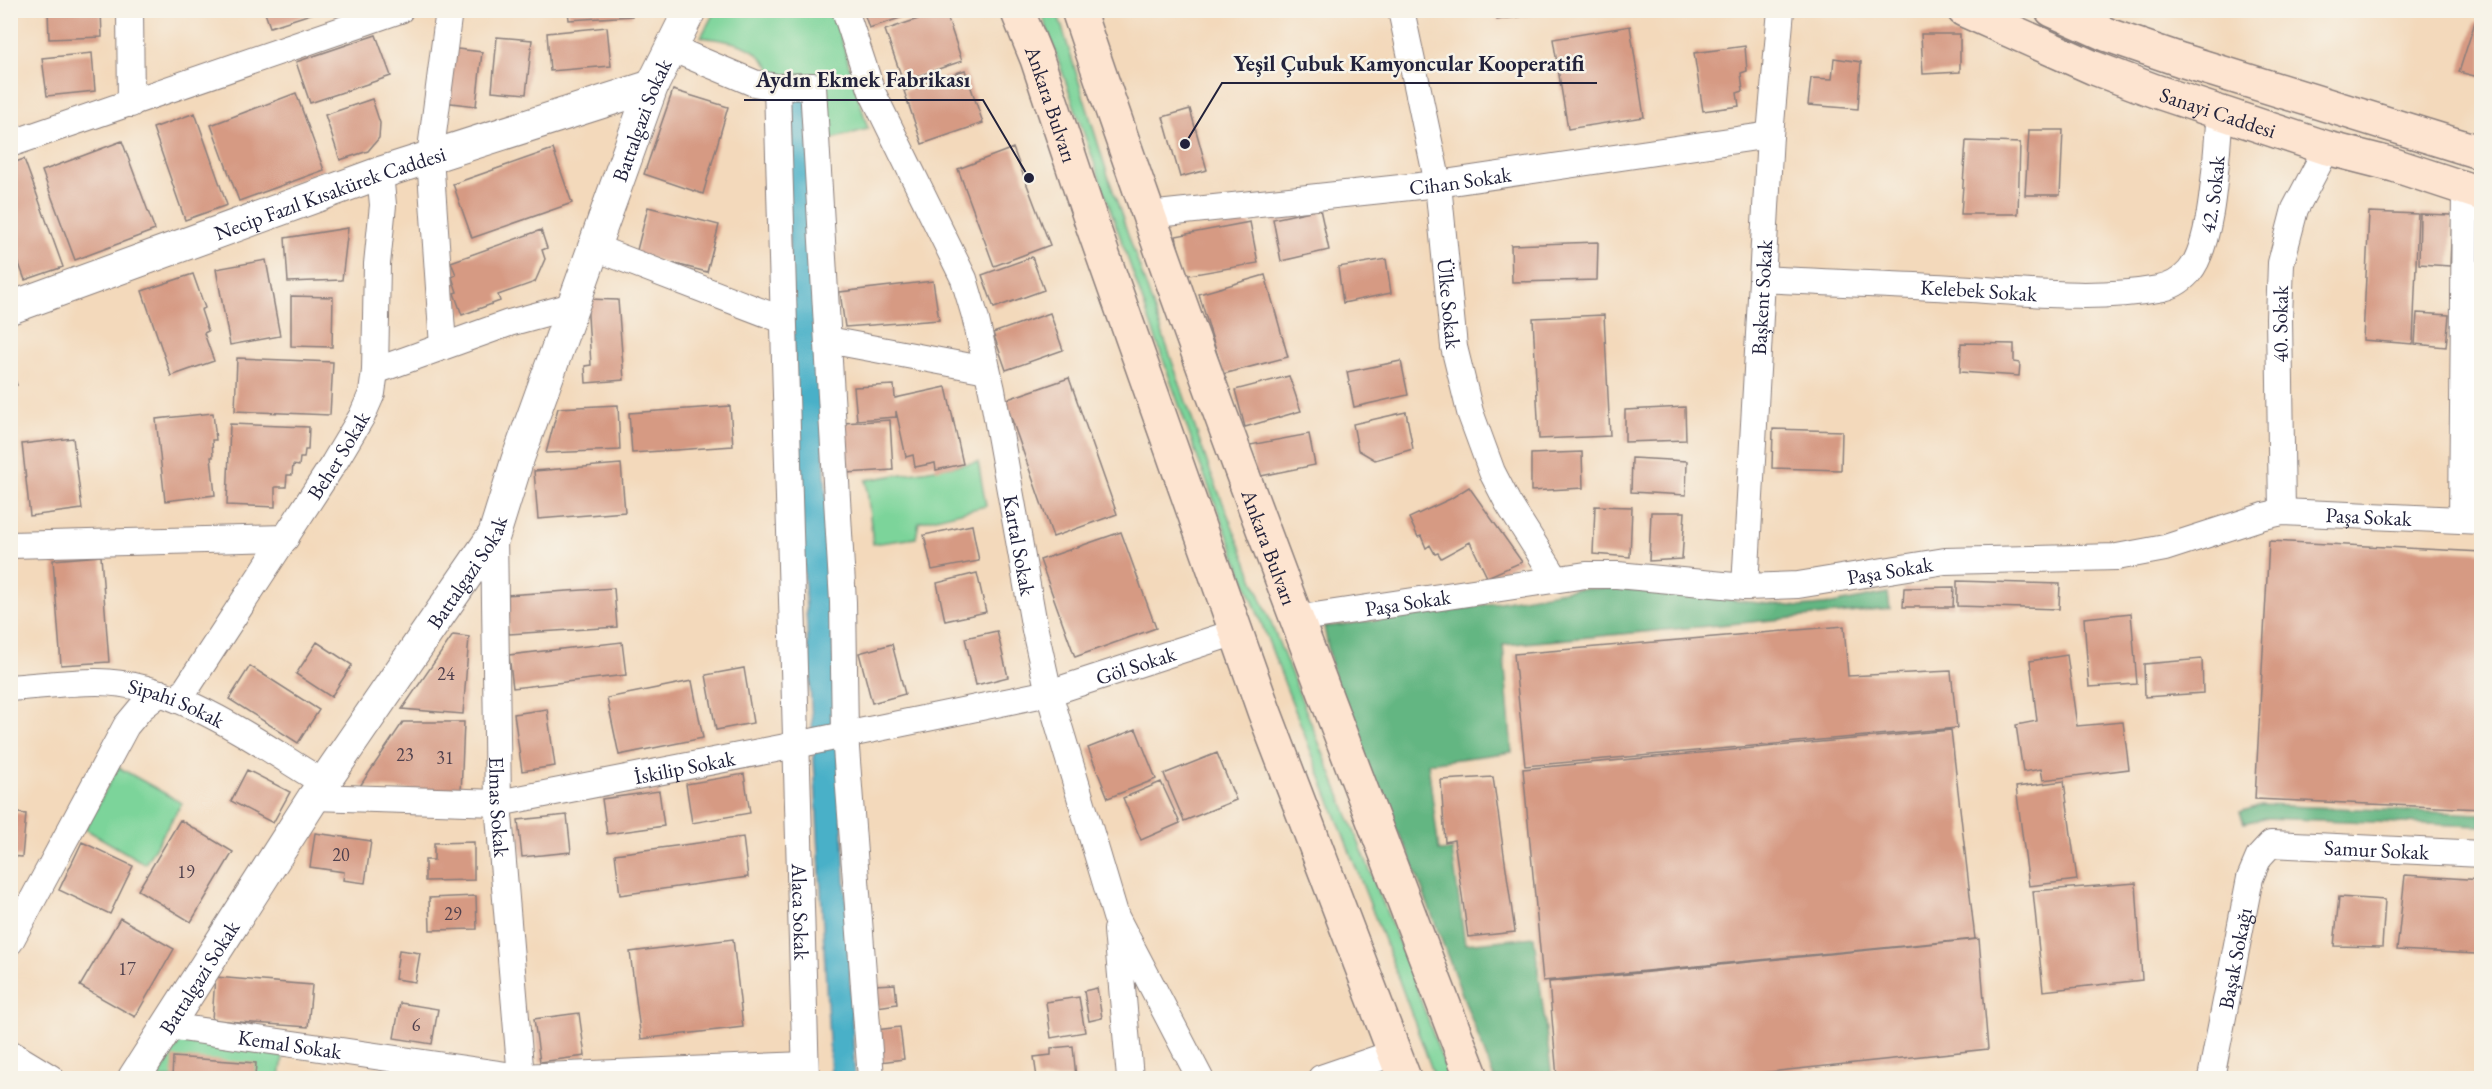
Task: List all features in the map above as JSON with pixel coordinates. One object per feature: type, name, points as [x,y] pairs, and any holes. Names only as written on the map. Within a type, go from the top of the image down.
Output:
[{"type":"main road","name":"Ankara Bulvarı","points":[[1017,10],[1037,59],[1093,227],[1264,711],[1399,1066]]},
{"type":"main road","name":"Ankara Bulvarı","points":[[1078,10],[1148,215],[1295,619],[1472,1078]]},
{"type":"main road","name":"Sanayi Caddesi","points":[[1964,10],[2094,68],[2327,148],[2394,165],[2473,192]]},
{"type":"main road","name":"Sanayi Caddesi","points":[[2052,10],[2108,34],[2181,60],[2481,153]]},
{"type":"street","points":[[130,10],[131,104]]},
{"type":"street","points":[[10,144],[400,10]]},
{"type":"street","points":[[443,346],[430,157],[449,10]]},
{"type":"street","name":"Battalgazi Sokak","points":[[135,1078],[319,790],[494,535],[517,461],[652,86],[690,10]]},
{"type":"street","name":"Kartal Sokak","points":[[845,10],[872,92],[964,279],[987,370],[1048,693],[1116,917],[1200,1078]]},
{"type":"street","name":"Ülke Sokak","points":[[1401,10],[1438,184],[1454,347],[1470,412],[1492,472],[1508,503],[1556,579]]},
{"type":"street","name":"Başkent Sokak","points":[[1745,587],[1770,135],[1781,10]]},
{"type":"street","points":[[671,48],[754,83],[777,87],[813,86],[843,602],[843,736],[871,1078]]},
{"type":"street","name":"Necip Fazıl Kısakürek Caddesi","points":[[10,308],[380,173],[652,86]]},
{"type":"street","name":"Alaca Sokak","points":[[777,87],[783,320],[802,744],[805,1072]]},
{"type":"street","name":"42. Sokak","points":[[2190,271],[2201,249],[2206,228],[2220,112]]},
{"type":"street","name":"Cihan Sokak","points":[[1148,215],[1438,184],[1770,135]]},
{"type":"street","name":"40. Sokak","points":[[2282,512],[2279,318],[2281,263],[2295,209],[2327,148]]},
{"type":"street","name":"Beher Sokak","points":[[10,942],[126,726],[141,708],[170,696],[286,538],[362,416],[372,393],[375,371],[377,264],[383,205],[380,173]]},
{"type":"street","points":[[2472,520],[2473,192]]},
{"type":"street","points":[[593,247],[783,320]]},
{"type":"street","name":"Kelebek Sokak","points":[[1763,279],[2039,293],[2109,294],[2159,289],[2175,285],[2190,271]]},
{"type":"street","points":[[375,371],[509,322],[572,306]]},
{"type":"street","points":[[828,340],[987,370]]},
{"type":"street","name":"Paşa Sokak","points":[[1295,619],[1556,579],[1617,575],[1745,587],[1798,585],[1946,561],[2117,557],[2165,548],[2282,512],[2472,520]]},
{"type":"street","name":"Elmas Sokak","points":[[494,535],[498,803],[520,1078]]},
{"type":"street","points":[[10,545],[286,538]]},
{"type":"street","name":"Göl Sokak","points":[[1048,693],[1224,636]]},
{"type":"street","name":"Sipahi Sokak","points":[[10,688],[98,682],[170,696],[194,705],[319,790]]},
{"type":"street","name":"İskilip Sokak","points":[[319,790],[498,803],[843,736],[1048,693]]},
{"type":"street","name":"Samur Sokak","points":[[2271,844],[2481,854]]},
{"type":"street","name":"Başak Sokağı","points":[[2211,1078],[2250,878],[2259,857],[2271,844]]},
{"type":"street","points":[[1116,917],[1130,1078]]},
{"type":"street","name":"Kemal Sokak","points":[[168,1026],[520,1078],[805,1072]]},
{"type":"street","points":[[10,1053],[51,1078]]},
{"type":"street","points":[[1321,1078],[1399,1066]]},
{"type":"green space","points":[[715,11],[833,11],[868,129],[832,139],[820,80],[778,80],[755,52],[737,43],[701,37]]},
{"type":"green space","points":[[1041,11],[1057,11],[1109,179],[1209,468],[1411,973],[1449,1078],[1435,1078],[1198,459]]},
{"type":"green space","points":[[978,462],[986,506],[919,522],[916,538],[873,544],[866,480]]},
{"type":"green space","points":[[1611,588],[1800,607],[1832,604],[1888,593],[1890,609],[1503,645],[1512,752],[1428,763],[1439,851],[1452,850],[1465,944],[1534,937],[1552,1078],[1494,1078],[1406,847],[1366,775],[1338,698],[1324,627],[1442,612],[1575,589]]},
{"type":"green space","points":[[118,767],[182,803],[145,864],[85,829]]},
{"type":"green space","points":[[2261,805],[2481,814],[2481,826],[2264,818],[2244,823],[2240,812]]},
{"type":"green space","points":[[181,1039],[283,1056],[280,1078],[158,1078]]},
{"type":"water","points":[[782,89],[806,89],[855,1078],[831,1078],[802,535]]},
{"type":"building","points":[[48,10],[101,10],[102,37],[49,39]]},
{"type":"building","points":[[264,10],[320,10],[320,11],[270,27]]},
{"type":"building","points":[[568,10],[632,10],[632,16],[569,20]]},
{"type":"building","points":[[863,10],[922,10],[922,11],[869,28]]},
{"type":"building","points":[[945,10],[962,61],[903,81],[885,30]]},
{"type":"building","points":[[1496,10],[1544,10],[1545,13],[1497,20]]},
{"type":"building","points":[[2475,22],[2482,23],[2482,78],[2459,72]]},
{"type":"building","points":[[1630,26],[1644,117],[1568,129],[1553,39]]},
{"type":"building","points":[[607,27],[611,66],[550,71],[547,33]]},
{"type":"building","points":[[1921,34],[1960,34],[1960,72],[1923,74]]},
{"type":"building","points":[[376,35],[391,76],[310,103],[296,62]]},
{"type":"building","points":[[497,37],[532,40],[526,94],[492,91]]},
{"type":"building","points":[[1745,46],[1747,71],[1741,73],[1743,91],[1737,93],[1739,106],[1703,111],[1694,53]]},
{"type":"building","points":[[449,48],[482,52],[476,106],[443,102]]},
{"type":"building","points":[[92,53],[95,91],[47,96],[42,58]]},
{"type":"building","points":[[1834,58],[1861,62],[1858,109],[1808,105],[1811,78],[1832,79]]},
{"type":"building","points":[[965,70],[983,123],[922,144],[904,91]]},
{"type":"building","points":[[673,90],[728,107],[703,194],[644,174]]},
{"type":"building","points":[[296,93],[324,170],[239,201],[211,125]]},
{"type":"building","points":[[372,99],[380,123],[379,138],[368,151],[340,160],[325,115]]},
{"type":"building","points":[[1190,109],[1207,170],[1180,177],[1163,117]]},
{"type":"building","points":[[195,113],[227,205],[185,220],[153,128]]},
{"type":"building","points":[[2029,130],[2063,130],[2060,195],[2025,195]]},
{"type":"building","points":[[122,141],[155,230],[75,260],[42,171]]},
{"type":"building","points":[[1966,141],[2020,143],[2018,214],[1961,214]]},
{"type":"building","points":[[1013,148],[1050,245],[994,266],[958,169]]},
{"type":"building","points":[[553,149],[572,203],[472,238],[453,184]]},
{"type":"building","points":[[24,159],[63,267],[25,280],[10,239],[10,164]]},
{"type":"building","points":[[648,207],[719,225],[707,272],[636,254]]},
{"type":"building","points":[[1320,209],[1329,250],[1281,261],[1273,219]]},
{"type":"building","points":[[2369,212],[2418,214],[2413,344],[2363,340]]},
{"type":"building","points":[[2420,214],[2452,215],[2450,266],[2419,264]]},
{"type":"building","points":[[1250,222],[1258,263],[1184,276],[1176,236]]},
{"type":"building","points":[[348,228],[342,280],[288,282],[285,238]]},
{"type":"building","points":[[541,230],[547,248],[542,250],[545,259],[535,282],[498,295],[500,301],[462,315],[454,293],[457,292],[452,277],[456,275],[451,262]]},
{"type":"building","points":[[1598,242],[1597,280],[1512,282],[1511,245]]},
{"type":"building","points":[[1032,257],[1044,290],[994,308],[982,275]]},
{"type":"building","points":[[1386,259],[1391,293],[1343,303],[1338,267]]},
{"type":"building","points":[[266,260],[280,336],[230,345],[216,269]]},
{"type":"building","points":[[193,274],[205,308],[201,310],[208,331],[204,333],[214,361],[171,376],[142,291]]},
{"type":"building","points":[[1265,275],[1288,357],[1223,374],[1199,294]]},
{"type":"building","points":[[933,281],[939,320],[845,327],[840,292]]},
{"type":"building","points":[[291,296],[333,297],[332,347],[291,346]]},
{"type":"building","points":[[587,299],[618,300],[624,380],[586,383],[585,366],[591,365]]},
{"type":"building","points":[[1050,313],[1063,350],[1006,370],[993,333]]},
{"type":"building","points":[[2417,313],[2449,315],[2446,347],[2415,344]]},
{"type":"building","points":[[1604,315],[1610,436],[1539,439],[1533,318]]},
{"type":"building","points":[[1961,343],[2014,344],[2014,362],[2020,363],[2019,376],[1960,372]]},
{"type":"building","points":[[10,349],[16,363],[10,365]]},
{"type":"building","points":[[237,358],[333,362],[330,415],[235,411]]},
{"type":"building","points":[[1401,361],[1408,395],[1354,407],[1347,372]]},
{"type":"building","points":[[10,367],[17,385],[10,388]]},
{"type":"building","points":[[1289,376],[1301,411],[1245,427],[1235,390]]},
{"type":"building","points":[[1069,378],[1117,514],[1053,537],[1005,400]]},
{"type":"building","points":[[894,385],[895,398],[946,387],[963,464],[936,470],[935,463],[915,467],[913,455],[906,457],[896,411],[896,417],[857,420],[854,387]]},
{"type":"building","points":[[618,405],[620,450],[546,453],[558,408]]},
{"type":"building","points":[[730,406],[733,446],[632,453],[629,413]]},
{"type":"building","points":[[1685,407],[1686,440],[1625,442],[1625,410]]},
{"type":"building","points":[[1406,412],[1413,449],[1375,460],[1358,450],[1353,424]]},
{"type":"building","points":[[213,413],[216,440],[212,440],[213,457],[211,457],[215,495],[165,501],[156,419]]},
{"type":"building","points":[[890,420],[893,470],[846,473],[843,423]]},
{"type":"building","points":[[230,424],[309,427],[308,450],[305,450],[304,458],[300,458],[299,466],[293,465],[292,475],[287,475],[286,487],[275,487],[275,507],[227,505]]},
{"type":"building","points":[[1773,429],[1842,431],[1841,470],[1772,468]]},
{"type":"building","points":[[1309,434],[1315,465],[1256,477],[1250,445]]},
{"type":"building","points":[[73,438],[82,509],[30,516],[22,444]]},
{"type":"building","points":[[1582,452],[1583,488],[1531,491],[1531,454]]},
{"type":"building","points":[[1632,458],[1687,461],[1686,495],[1631,492]]},
{"type":"building","points":[[621,464],[625,512],[538,519],[534,471]]},
{"type":"building","points":[[1469,487],[1522,562],[1487,577],[1470,542],[1441,558],[1438,553],[1435,554],[1430,545],[1426,548],[1421,536],[1418,537],[1409,518],[1450,499]]},
{"type":"building","points":[[1595,506],[1632,507],[1630,557],[1593,554]]},
{"type":"building","points":[[1651,512],[1685,512],[1682,559],[1649,561]]},
{"type":"building","points":[[972,525],[979,561],[932,570],[924,535]]},
{"type":"building","points":[[1121,532],[1156,628],[1075,657],[1040,560]]},
{"type":"building","points":[[2269,541],[2482,552],[2482,809],[2255,799]]},
{"type":"building","points":[[101,556],[109,662],[61,665],[53,560]]},
{"type":"building","points":[[977,573],[986,612],[945,621],[937,583]]},
{"type":"building","points":[[1957,581],[2060,584],[2059,609],[1957,606]]},
{"type":"building","points":[[1954,587],[1953,607],[1903,607],[1904,588]]},
{"type":"building","points":[[614,588],[617,627],[509,634],[506,595]]},
{"type":"building","points":[[2131,613],[2137,684],[2089,687],[2084,618]]},
{"type":"building","points":[[1844,626],[1848,676],[1951,671],[1957,728],[1525,766],[1514,654]]},
{"type":"building","points":[[997,631],[1008,677],[976,685],[965,638]]},
{"type":"building","points":[[453,635],[469,637],[463,714],[402,709]]},
{"type":"building","points":[[317,642],[352,665],[331,697],[296,674]]},
{"type":"building","points":[[622,642],[626,675],[513,688],[509,655]]},
{"type":"building","points":[[892,644],[905,694],[872,703],[859,653]]},
{"type":"building","points":[[2067,655],[2077,726],[2123,722],[2129,769],[2043,780],[2041,769],[2023,772],[2016,725],[2037,721],[2030,661]]},
{"type":"building","points":[[2202,659],[2203,693],[2145,697],[2144,664]]},
{"type":"building","points":[[250,666],[319,710],[298,743],[229,699]]},
{"type":"building","points":[[744,668],[753,723],[716,730],[706,675]]},
{"type":"building","points":[[692,681],[703,738],[619,755],[607,698]]},
{"type":"building","points":[[547,709],[555,766],[522,771],[514,714]]},
{"type":"building","points":[[403,722],[464,722],[461,794],[360,786]]},
{"type":"building","points":[[1136,729],[1156,779],[1108,798],[1088,748]]},
{"type":"building","points":[[1951,730],[1975,939],[1543,981],[1523,769]]},
{"type":"building","points":[[1217,753],[1236,800],[1184,821],[1164,774]]},
{"type":"building","points":[[247,770],[290,792],[273,823],[231,801]]},
{"type":"building","points":[[744,774],[750,813],[692,823],[686,784]]},
{"type":"building","points":[[1493,777],[1515,932],[1468,937],[1454,840],[1445,842],[1441,780]]},
{"type":"building","points":[[2064,781],[2077,880],[2029,886],[2016,787]]},
{"type":"building","points":[[1161,782],[1180,823],[1141,840],[1123,798]]},
{"type":"building","points":[[659,791],[664,826],[607,834],[602,799]]},
{"type":"building","points":[[10,812],[26,814],[22,857],[10,856]]},
{"type":"building","points":[[567,815],[571,852],[522,857],[518,820]]},
{"type":"building","points":[[180,820],[233,852],[191,922],[138,890]]},
{"type":"building","points":[[315,833],[371,841],[365,883],[343,880],[344,872],[310,867]]},
{"type":"building","points":[[743,837],[748,877],[620,895],[615,854]]},
{"type":"building","points":[[82,842],[133,866],[110,914],[59,890]]},
{"type":"building","points":[[474,842],[474,880],[425,881],[425,860],[434,860],[434,843]]},
{"type":"building","points":[[2405,875],[2482,880],[2476,954],[2397,950]]},
{"type":"building","points":[[2136,883],[2142,980],[2043,991],[2033,891]]},
{"type":"building","points":[[476,896],[477,929],[430,930],[429,898]]},
{"type":"building","points":[[2339,897],[2385,900],[2382,947],[2334,946]]},
{"type":"building","points":[[120,918],[174,949],[135,1017],[80,986]]},
{"type":"building","points":[[733,939],[743,1027],[641,1039],[630,952]]},
{"type":"building","points":[[1979,939],[1988,1049],[1760,1073],[1760,1078],[1557,1078],[1549,982]]},
{"type":"building","points":[[399,950],[420,953],[415,982],[395,979]]},
{"type":"building","points":[[215,977],[312,985],[308,1027],[212,1020]]},
{"type":"building","points":[[895,984],[897,1004],[877,1007],[873,985]]},
{"type":"building","points":[[1097,988],[1102,1018],[1089,1021],[1084,991]]},
{"type":"building","points":[[1079,997],[1085,1032],[1051,1038],[1046,1002]]},
{"type":"building","points":[[400,1003],[438,1009],[432,1044],[394,1038]]},
{"type":"building","points":[[579,1013],[585,1056],[540,1062],[534,1019]]},
{"type":"building","points":[[900,1027],[904,1059],[880,1062],[876,1030]]},
{"type":"building","points":[[1073,1046],[1076,1078],[1037,1078],[1034,1057],[1051,1055],[1051,1048]]},
{"type":"building","points":[[173,1057],[256,1063],[255,1078],[172,1078]]},
{"type":"building","points":[[403,1069],[450,1078],[402,1078]]},
{"type":"building","points":[[283,1074],[318,1077],[318,1078],[283,1078]]},
{"type":"place","name":"Yeşil Çubuk Kamyoncular Kooperatifi","points":[[1185,144]]},
{"type":"place","name":"Aydın Ekmek Fabrikası","points":[[1029,178]]}]
